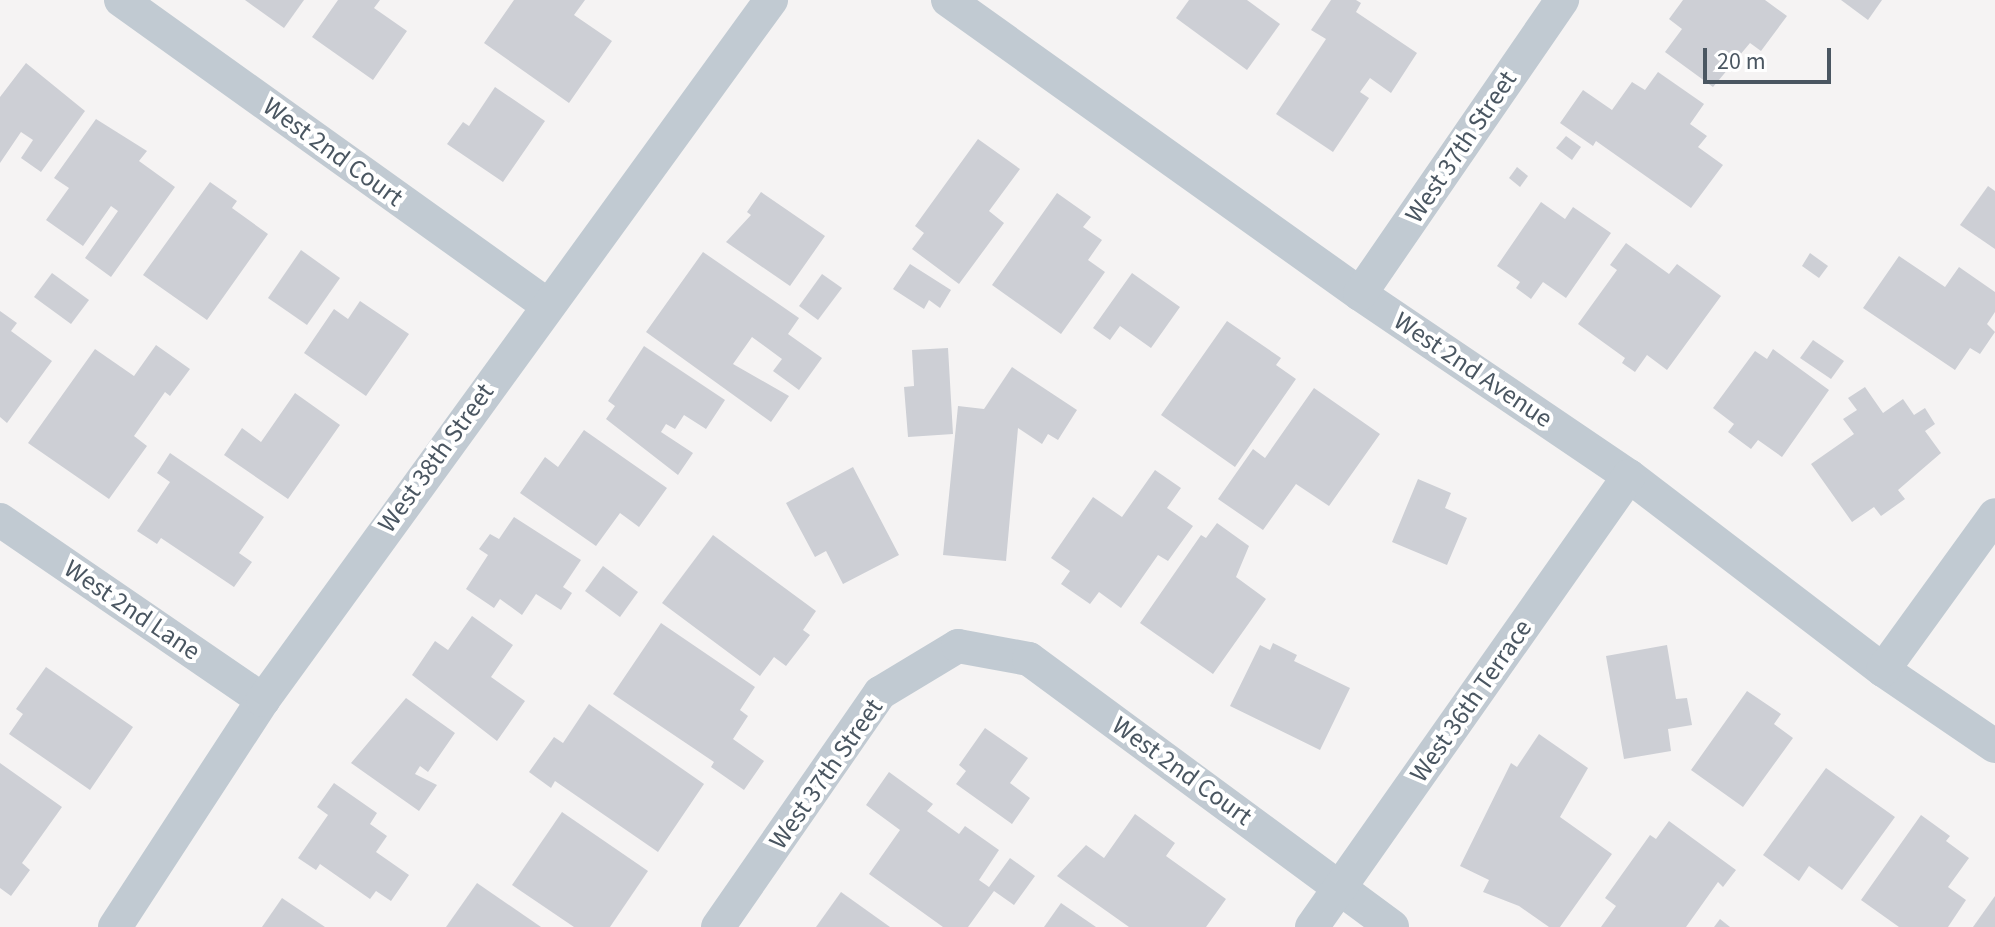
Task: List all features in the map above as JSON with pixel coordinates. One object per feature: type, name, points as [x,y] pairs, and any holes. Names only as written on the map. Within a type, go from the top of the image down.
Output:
[{"type":"street","name":"West 2nd Court","points":[[121,0],[546,304]]},
{"type":"street","name":"West 38th Street","points":[[115,927],[263,700],[546,304],[771,0]]},
{"type":"street","name":"West 2nd Avenue","points":[[948,0],[1360,294],[1629,476],[1883,670],[1995,746]]},
{"type":"street","name":"West 37th Street","points":[[1360,294],[1562,0]]},
{"type":"street","name":"West 36th Terrace","points":[[1312,927],[1629,476]]},
{"type":"street","points":[[1883,670],[1995,515]]},
{"type":"street","name":"West 2nd Lane","points":[[0,520],[263,700]]},
{"type":"street","name":"West 2nd Court","points":[[958,646],[1029,659],[1392,927]]},
{"type":"street","name":"West 37th Street","points":[[718,927],[880,693],[958,646]]},
{"type":"building","points":[[245,0],[304,0],[284,28]]},
{"type":"building","points":[[338,0],[380,0],[374,8],[407,31],[373,80],[312,37]]},
{"type":"building","points":[[514,0],[585,0],[574,15],[612,41],[569,103],[484,43]]},
{"type":"building","points":[[1189,0],[1247,0],[1280,24],[1247,70],[1176,18]]},
{"type":"building","points":[[1331,0],[1356,0],[1361,3],[1356,12],[1417,53],[1391,93],[1370,78],[1360,92],[1369,98],[1333,152],[1276,114],[1326,39],[1311,30]]},
{"type":"building","points":[[1683,0],[1765,0],[1787,16],[1761,51],[1750,43],[1713,87],[1665,52],[1682,29],[1669,19]]},
{"type":"building","points":[[1841,0],[1882,0],[1868,20]]},
{"type":"building","points":[[26,63],[85,111],[41,172],[21,158],[33,140],[21,132],[0,163],[0,97]]},
{"type":"building","points":[[1658,72],[1704,104],[1690,124],[1707,136],[1698,147],[1723,165],[1691,208],[1596,141],[1593,146],[1560,123],[1583,90],[1612,110],[1632,82],[1645,90]]},
{"type":"building","points":[[495,87],[545,121],[503,182],[447,144],[463,122],[469,126]]},
{"type":"building","points":[[96,119],[147,151],[139,161],[175,187],[111,277],[85,258],[118,211],[111,206],[83,246],[46,220],[69,188],[54,178]]},
{"type":"building","points":[[1566,136],[1581,147],[1572,160],[1556,148]]},
{"type":"building","points":[[978,139],[1020,169],[989,211],[1004,223],[959,284],[912,249],[924,233],[915,226]]},
{"type":"building","points":[[1517,167],[1528,176],[1520,187],[1509,178]]},
{"type":"building","points":[[210,182],[237,201],[232,208],[268,234],[207,320],[143,275]]},
{"type":"building","points":[[1988,186],[1995,191],[1995,249],[1960,225]]},
{"type":"building","points":[[761,192],[825,236],[790,286],[726,242],[751,215],[747,212]]},
{"type":"building","points":[[1057,193],[1091,217],[1083,227],[1102,240],[1088,260],[1105,272],[1061,334],[992,285]]},
{"type":"building","points":[[1541,202],[1565,219],[1573,207],[1611,233],[1566,298],[1543,282],[1531,299],[1516,288],[1520,282],[1497,266]]},
{"type":"building","points":[[1626,243],[1669,274],[1677,264],[1721,296],[1667,370],[1647,355],[1635,372],[1622,363],[1625,358],[1578,324],[1617,270],[1610,265]]},
{"type":"building","points":[[301,250],[340,278],[307,325],[268,298]]},
{"type":"building","points":[[703,252],[799,318],[788,334],[822,358],[799,390],[773,371],[782,359],[752,337],[733,364],[789,396],[771,422],[646,332]]},
{"type":"building","points":[[1810,253],[1828,266],[1819,278],[1802,266]]},
{"type":"building","points":[[1899,256],[1945,287],[1959,267],[1995,292],[1995,312],[1987,324],[1995,332],[1980,354],[1970,348],[1955,370],[1863,308]]},
{"type":"building","points":[[910,264],[951,290],[940,308],[929,300],[924,309],[893,289]]},
{"type":"building","points":[[52,273],[89,300],[71,324],[34,297]]},
{"type":"building","points":[[1132,273],[1180,307],[1151,348],[1120,326],[1110,340],[1093,328]]},
{"type":"building","points":[[822,274],[842,288],[818,320],[799,306]]},
{"type":"building","points":[[360,301],[409,334],[366,396],[304,353],[334,309],[348,319]]},
{"type":"building","points":[[0,311],[17,323],[11,331],[52,361],[7,423],[0,417]]},
{"type":"building","points":[[1227,321],[1281,358],[1276,365],[1296,379],[1235,467],[1161,415]]},
{"type":"building","points":[[1813,340],[1844,361],[1831,379],[1800,358]]},
{"type":"building","points":[[156,345],[190,369],[170,396],[165,392],[134,436],[147,446],[109,499],[28,443],[95,349],[134,376]]},
{"type":"building","points":[[644,346],[725,400],[706,429],[684,415],[675,429],[666,424],[661,432],[693,453],[678,475],[606,419],[615,406],[608,401]]},
{"type":"building","points":[[948,348],[953,434],[908,437],[904,387],[914,386],[912,350]]},
{"type":"building","points":[[1773,349],[1829,390],[1782,457],[1758,440],[1751,449],[1728,432],[1734,424],[1713,408],[1755,351],[1767,359]]},
{"type":"building","points":[[1012,367],[1077,410],[1058,440],[1048,434],[1042,444],[1018,428],[1006,561],[943,555],[958,406],[984,409]]},
{"type":"building","points":[[1865,387],[1883,413],[1903,399],[1914,415],[1925,408],[1935,424],[1925,431],[1941,453],[1898,490],[1905,499],[1881,516],[1874,507],[1852,522],[1811,464],[1854,434],[1843,419],[1857,410],[1848,398]]},
{"type":"building","points":[[1314,388],[1380,434],[1329,506],[1296,484],[1263,530],[1218,499],[1253,449],[1265,458]]},
{"type":"building","points":[[295,393],[340,425],[288,499],[224,455],[242,428],[261,442]]},
{"type":"building","points":[[584,430],[667,488],[639,527],[620,513],[596,546],[520,493],[545,457],[558,467]]},
{"type":"building","points":[[170,453],[264,517],[239,553],[252,562],[234,587],[161,538],[157,544],[137,531],[170,482],[157,473]]},
{"type":"building","points":[[853,467],[899,555],[843,584],[826,551],[815,557],[786,503]]},
{"type":"building","points":[[1155,470],[1181,488],[1167,508],[1193,526],[1168,561],[1158,555],[1121,608],[1099,592],[1090,604],[1061,584],[1070,571],[1051,558],[1093,497],[1122,517]]},
{"type":"building","points":[[1418,479],[1451,493],[1445,508],[1467,518],[1447,565],[1392,542]]},
{"type":"building","points":[[514,517],[581,560],[563,587],[572,593],[561,610],[536,594],[522,615],[500,599],[494,608],[466,589],[488,555],[479,549],[490,534],[499,539]]},
{"type":"building","points":[[1217,523],[1249,546],[1236,577],[1266,599],[1213,674],[1140,623],[1201,535],[1206,538]]},
{"type":"building","points":[[713,535],[816,611],[803,630],[810,635],[786,666],[774,657],[760,676],[662,603]]},
{"type":"building","points":[[603,566],[638,592],[620,617],[585,591]]},
{"type":"building","points":[[472,616],[513,645],[491,677],[525,701],[497,741],[412,675],[435,641],[448,650]]},
{"type":"building","points":[[661,623],[755,687],[740,710],[748,716],[733,739],[764,761],[744,790],[711,767],[714,762],[613,694]]},
{"type":"building","points":[[1273,643],[1297,655],[1294,661],[1350,688],[1320,750],[1230,706],[1260,645],[1270,650]]},
{"type":"building","points":[[1667,645],[1676,699],[1687,698],[1692,725],[1668,729],[1671,751],[1624,759],[1606,656]]},
{"type":"building","points":[[46,667],[133,727],[90,790],[9,734],[23,714],[16,709]]},
{"type":"building","points":[[1747,691],[1781,714],[1774,724],[1793,738],[1743,807],[1691,770]]},
{"type":"building","points":[[406,698],[455,733],[428,772],[420,766],[415,774],[437,785],[419,811],[351,763]]},
{"type":"building","points":[[589,704],[704,784],[658,852],[555,781],[551,788],[529,772],[554,737],[563,743]]},
{"type":"building","points":[[985,728],[1028,758],[1010,783],[1030,798],[1012,824],[956,784],[966,771],[959,765]]},
{"type":"building","points":[[1539,734],[1588,768],[1560,817],[1612,854],[1560,927],[1549,927],[1519,906],[1483,892],[1489,880],[1460,866],[1511,763],[1517,767]]},
{"type":"building","points":[[0,763],[62,807],[22,863],[30,870],[11,896],[0,888]]},
{"type":"building","points":[[1826,768],[1895,817],[1842,890],[1809,866],[1799,881],[1763,855]]},
{"type":"building","points":[[889,772],[933,804],[927,811],[959,834],[965,826],[999,850],[979,880],[989,887],[1010,858],[1035,876],[1014,905],[994,891],[968,927],[943,927],[869,874],[900,830],[866,805]]},
{"type":"building","points":[[334,783],[377,813],[370,824],[387,836],[376,852],[409,875],[391,901],[376,891],[370,899],[320,864],[316,870],[298,858],[328,815],[317,807]]},
{"type":"building","points":[[562,812],[648,871],[610,927],[574,927],[512,885]]},
{"type":"building","points":[[1135,814],[1175,843],[1166,856],[1226,899],[1206,927],[1129,927],[1057,876],[1086,845],[1104,858]]},
{"type":"building","points":[[1921,815],[1950,836],[1946,841],[1969,858],[1948,887],[1966,900],[1948,927],[1899,927],[1861,900]]},
{"type":"building","points":[[1669,821],[1736,870],[1723,887],[1718,882],[1686,927],[1601,927],[1616,906],[1605,898],[1650,835],[1656,839]]},
{"type":"building","points":[[477,883],[541,927],[446,927]]},
{"type":"building","points":[[841,892],[890,927],[816,927]]},
{"type":"building","points":[[1995,896],[1995,927],[1973,927]]},
{"type":"building","points":[[282,898],[325,927],[262,927]]},
{"type":"building","points":[[1061,903],[1096,927],[1044,927]]},
{"type":"building","points":[[1720,919],[1730,927],[1714,927]]}]
